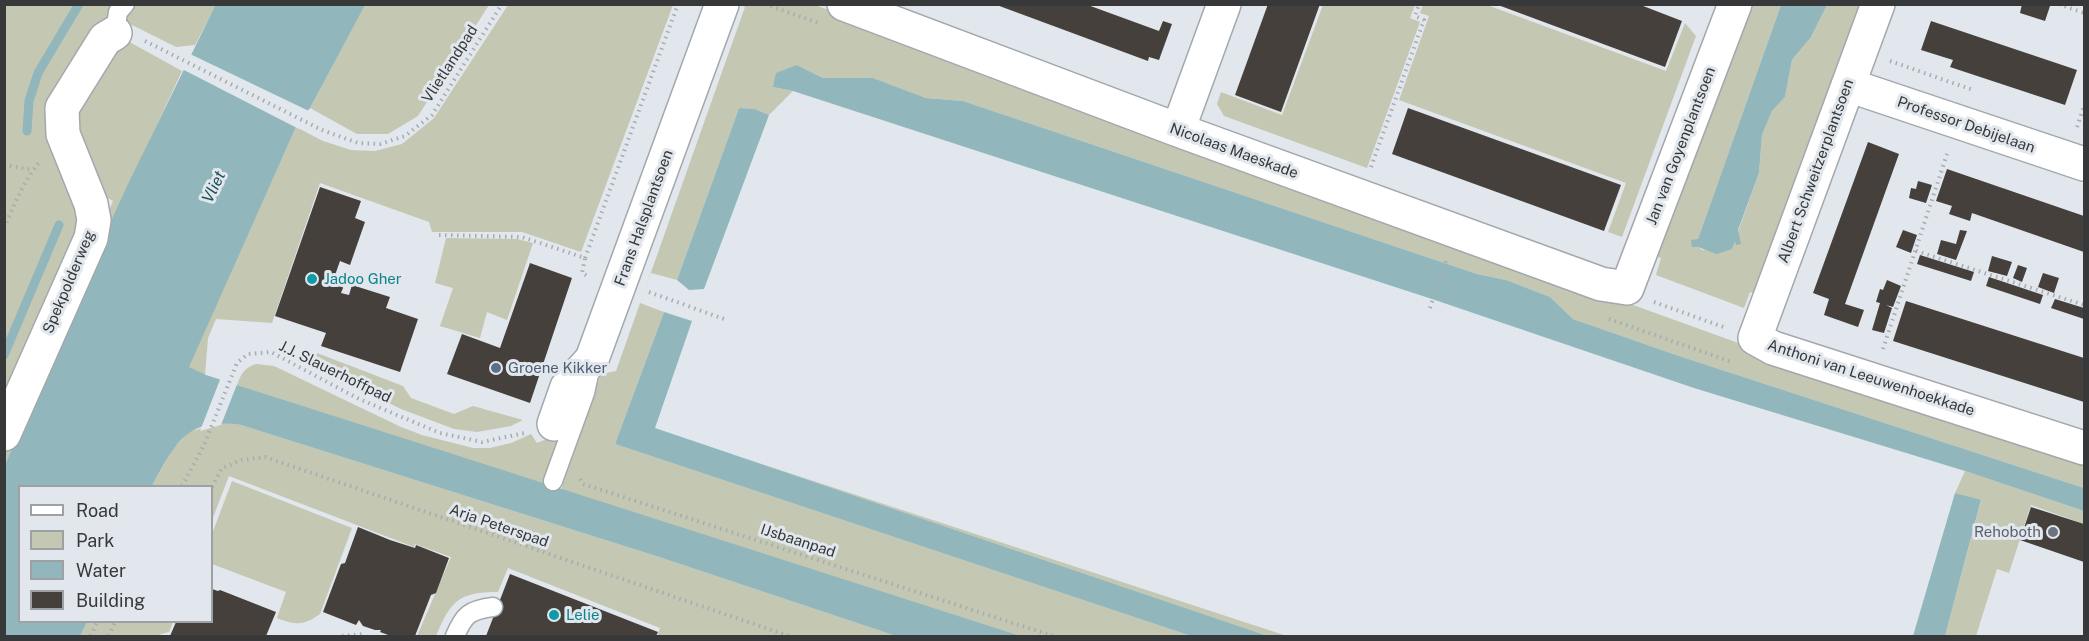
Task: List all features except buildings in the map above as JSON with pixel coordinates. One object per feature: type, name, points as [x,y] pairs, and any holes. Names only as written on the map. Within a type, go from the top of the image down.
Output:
[{"type":"street","name":"Frans Halsplantsoen","points":[[561,432],[567,387],[592,359],[722,4]]},
{"type":"street","name":"Nicolaas Maeskade","points":[[844,4],[1360,198],[1600,284],[1627,288]]},
{"type":"street","points":[[1178,130],[1224,4]]},
{"type":"street","name":"Jan van Goyenplantsoen","points":[[1627,288],[1735,4]]},
{"type":"street","name":"Albert Schweitzerplantsoen","points":[[1755,338],[1878,4]]},
{"type":"street","name":"Spekpolderweg","points":[[4,434],[91,238],[94,220],[91,204],[63,134],[62,108],[120,19]]},
{"type":"street","name":"Professor Debijelaan","points":[[1848,85],[2085,164]]},
{"type":"street","name":"Anthoni van Leeuwenhoekkade","points":[[1755,338],[1773,348],[2085,448]]},
{"type":"lane","points":[[553,481],[561,432]]},
{"type":"lane","points":[[455,636],[462,619],[477,609],[492,607]]},
{"type":"path","name":"Vlietlandpad","points":[[176,57],[322,130],[358,143],[380,144],[405,136],[432,115],[502,4]]},
{"type":"path","points":[[678,4],[585,258],[582,273],[724,319]]},
{"type":"path","points":[[1360,198],[1424,20],[1414,16],[1419,4]]},
{"type":"path","points":[[2059,4],[2085,13]]},
{"type":"path","points":[[2077,127],[2085,106]]},
{"type":"path","points":[[1873,379],[1957,122]]},
{"type":"path","points":[[4,228],[33,170],[63,134]]},
{"type":"path","points":[[4,165],[33,170]]},
{"type":"path","points":[[439,235],[522,237],[585,258]]},
{"type":"path","points":[[1916,251],[2085,305]]},
{"type":"path","points":[[1430,308],[1446,261]]},
{"type":"path","name":"Anthoni van Leeuwenhoekkade","points":[[1627,288],[1650,300],[1755,338]]},
{"type":"path","name":"J.J. Slauerhoffpad","points":[[183,485],[204,445],[237,363],[248,354],[271,352],[359,399],[440,433],[482,442],[549,428],[561,432]]},
{"type":"path","name":"IJsbaanpad","points":[[561,432],[578,452],[578,476],[583,484],[1053,636]]},
{"type":"path","name":"Arja Peterspad","points":[[213,485],[222,468],[242,460],[265,458],[789,636]]},
{"type":"path","points":[[342,636],[364,634],[365,636]]},
{"type":"green space","points":[[365,4],[489,5],[418,116],[388,134],[357,134],[310,108]]},
{"type":"green space","points":[[738,4],[815,5],[1177,140],[1741,344],[2084,459],[2084,488],[1676,355],[1573,319],[1550,297],[1506,280],[1477,274],[963,101],[926,98],[873,78],[823,78],[797,65],[773,87],[793,91],[769,115],[755,109],[739,108],[677,280],[651,273],[643,295],[745,7]]},
{"type":"green space","points":[[4,5],[216,5],[195,45],[176,47],[134,26],[110,18],[61,86],[87,223],[4,423]]},
{"type":"green space","points":[[508,5],[673,5],[581,252],[522,232],[432,232],[429,222],[320,183],[272,323],[216,319],[208,338],[205,375],[188,367],[296,127],[323,141],[351,150],[375,151],[402,144],[434,118]]},
{"type":"green space","points":[[1323,5],[1415,5],[1410,18],[1420,22],[1367,168],[1224,116],[1217,104],[1221,92],[1282,115]]},
{"type":"green space","points":[[1423,5],[1487,5],[1666,71],[1685,23],[1696,36],[1622,237],[1608,232],[1626,183],[1399,100],[1429,16],[1420,13]]},
{"type":"green space","points":[[1745,5],[1781,5],[1698,239],[1698,247],[1703,250],[1735,240],[1759,173],[1762,135],[1772,111],[1785,97],[1792,60],[1811,37],[1827,5],[1868,5],[1760,295],[1750,292],[1744,308],[1656,275],[1661,258],[1652,255]]},
{"type":"green space","points":[[126,40],[182,71],[62,328],[5,465],[5,454],[113,201],[106,197],[100,208],[70,108]]},
{"type":"green space","points":[[446,238],[517,239],[533,243],[507,320],[487,312],[480,338],[440,326],[453,288],[435,283]]},
{"type":"green space","points":[[640,303],[664,312],[615,444],[1191,636],[1021,636],[561,490],[601,374],[616,371]]},
{"type":"green space","points":[[317,353],[403,386],[411,398],[454,414],[473,406],[523,420],[511,426],[477,432],[454,429],[401,409],[313,365]]},
{"type":"green space","points":[[256,364],[274,366],[401,427],[422,435],[473,448],[490,448],[511,443],[531,434],[537,443],[561,433],[542,484],[237,385],[244,372]]},
{"type":"green space","points":[[222,422],[241,425],[656,556],[896,636],[657,636],[660,628],[508,568],[498,592],[484,592],[465,597],[446,614],[436,636],[417,636],[451,557],[415,544],[414,547],[229,476],[213,517],[213,485],[153,485],[172,450],[189,432]]},
{"type":"green space","points":[[747,459],[1287,636],[1268,636]]},
{"type":"green space","points":[[1965,471],[2084,511],[2084,524],[2031,505],[2009,573],[1997,569],[1976,636],[1945,636],[1981,501],[1955,493]]},
{"type":"green space","points":[[232,481],[352,528],[320,614],[309,621],[299,623],[277,618],[286,592],[213,564],[213,531]]},
{"type":"green space","points":[[86,623],[173,623],[169,632],[159,636],[80,636]]},
{"type":"water","name":"Vliet","points":[[216,4],[365,5],[310,108],[296,127],[189,367],[206,375],[1021,636],[896,636],[656,556],[241,425],[222,424],[207,425],[184,437],[168,458],[153,485],[18,485],[18,623],[86,623],[80,636],[5,636],[5,465],[62,328],[128,184]]},
{"type":"water","points":[[1781,5],[1827,5],[1811,37],[1792,60],[1785,97],[1772,111],[1762,135],[1759,173],[1738,230],[1741,244],[1736,245],[1735,241],[1732,249],[1717,254],[1692,247],[1691,240],[1698,239]]},
{"type":"water","points":[[797,65],[823,78],[873,78],[926,98],[963,101],[1477,274],[1506,280],[1550,297],[1573,319],[1676,355],[2084,488],[2084,511],[1965,471],[1694,388],[1435,300],[793,91],[773,87],[776,73]]},
{"type":"water","points":[[739,108],[755,109],[769,115],[704,289],[689,290],[677,280]]},
{"type":"water","points":[[664,312],[692,321],[655,428],[1268,636],[1191,636],[615,444]]},
{"type":"water","points":[[1955,493],[1981,500],[1945,636],[1913,636]]},
{"type":"pier","points":[[188,53],[311,112],[299,129],[180,68]]},
{"type":"pier","points":[[221,377],[238,382],[221,425],[200,431]]},
{"type":"waterway","points":[[27,131],[29,101],[38,73],[79,4]]},
{"type":"waterway","points":[[4,355],[59,225]]},
{"type":"place","name":"Jadoo Gher","points":[[312,279]]},
{"type":"place","name":"Groene Kikker","points":[[496,368]]},
{"type":"place","name":"Rehoboth","points":[[2053,532]]},
{"type":"place","name":"Lelie","points":[[554,615]]}]
